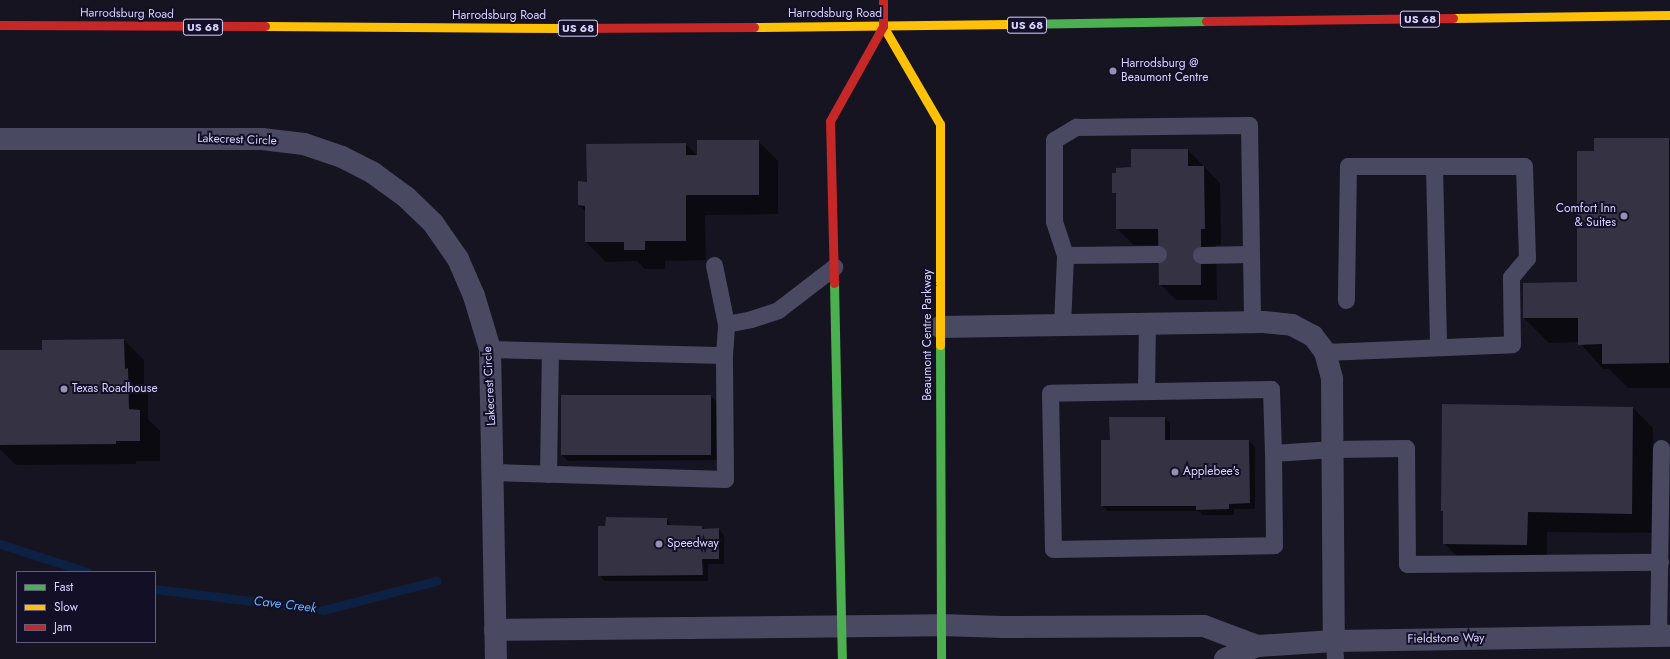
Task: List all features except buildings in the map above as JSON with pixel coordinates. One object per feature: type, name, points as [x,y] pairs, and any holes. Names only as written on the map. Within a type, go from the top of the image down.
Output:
[{"type":"main road","points":[[842,659],[830,121],[883,26],[883,0]]},
{"type":"main road","name":"Harrodsburg Road","points":[[0,25],[535,28],[883,26],[1670,15]]},
{"type":"main road","name":"Beaumont Centre Parkway","points":[[883,26],[940,124],[941,659]]},
{"type":"street","name":"Lakecrest Circle","points":[[0,139],[262,139],[304,144],[342,157],[373,173],[406,196],[433,223],[458,259],[474,296],[490,349],[496,659]]},
{"type":"street","points":[[940,327],[1252,321],[1292,324],[1313,336],[1325,352],[1332,379],[1335,650]]},
{"type":"street","points":[[495,630],[940,625],[1003,627],[1204,626],[1257,646]]},
{"type":"street","name":"Fieldstone Way","points":[[1225,659],[1257,646],[1335,650],[1664,636]]},
{"type":"lane","points":[[1062,325],[1065,255],[1054,222],[1054,140],[1076,127],[1250,124],[1252,321]]},
{"type":"lane","points":[[1325,352],[1512,344],[1511,277],[1527,258],[1524,166],[1348,166],[1346,300]]},
{"type":"lane","points":[[1434,166],[1438,347]]},
{"type":"lane","points":[[1065,255],[1158,254]]},
{"type":"lane","points":[[1201,255],[1251,254]]},
{"type":"lane","points":[[493,472],[725,479],[724,355],[726,324],[714,265]]},
{"type":"lane","points":[[726,324],[751,319],[778,310],[834,267]]},
{"type":"lane","points":[[1146,391],[1147,323]]},
{"type":"lane","points":[[490,349],[724,355]]},
{"type":"lane","points":[[548,474],[550,351]]},
{"type":"lane","points":[[1271,389],[1273,453],[1274,545],[1053,549],[1050,392],[1271,389]]},
{"type":"lane","points":[[1273,453],[1333,449],[1406,448],[1407,564],[1660,562]]},
{"type":"lane","points":[[1661,448],[1660,562],[1664,636]]},
{"type":"waterway","name":"Cave Creek","points":[[0,544],[84,571]]},
{"type":"waterway","name":"Cave Creek","points":[[156,589],[323,610],[436,581]]},
{"type":"traffic: fast","points":[[1009,24],[1206,21]]},
{"type":"traffic: fast","points":[[834,283],[842,659]]},
{"type":"traffic: fast","points":[[940,345],[941,659]]},
{"type":"traffic: slow","points":[[1453,18],[1670,15]]},
{"type":"traffic: slow","points":[[754,27],[1009,24]]},
{"type":"traffic: slow","points":[[265,26],[566,28]]},
{"type":"traffic: slow","points":[[883,26],[940,124],[940,345]]},
{"type":"traffic: jam","points":[[834,283],[830,121],[883,26],[883,0]]},
{"type":"traffic: jam","points":[[1206,21],[1453,18]]},
{"type":"traffic: jam","points":[[0,25],[265,26]]},
{"type":"traffic: jam","points":[[566,28],[754,27]]},
{"type":"place","name":"Harrodsburg @ Beaumont Centre","points":[[1113,71]]},
{"type":"place","name":"Comfort Inn & Suites","points":[[1624,216]]},
{"type":"place","name":"Texas Roadhouse","points":[[64,389]]},
{"type":"place","name":"Applebee's","points":[[1175,472]]},
{"type":"place","name":"Speedway","points":[[659,544]]}]
